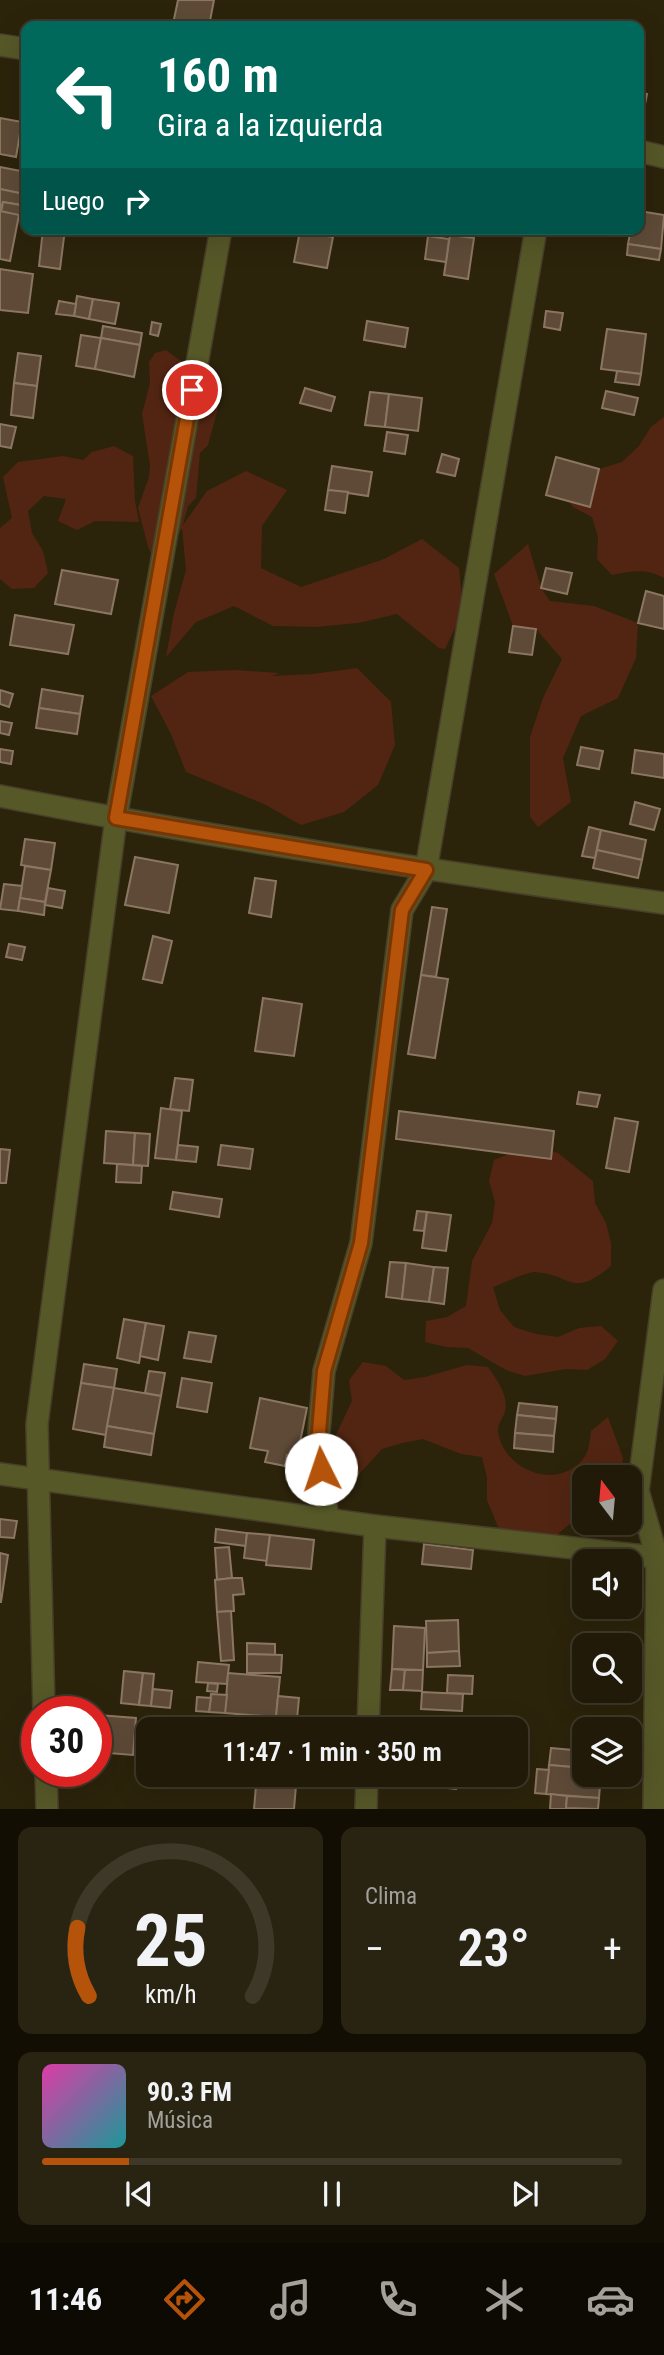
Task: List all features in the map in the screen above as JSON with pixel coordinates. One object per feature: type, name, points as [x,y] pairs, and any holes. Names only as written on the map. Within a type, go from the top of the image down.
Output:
[{"type":"street","points":[[0,45],[21,48]]},
{"type":"street","points":[[644,152],[664,157]]},
{"type":"street","points":[[44,1696],[37,1424],[116,818],[220,235]]},
{"type":"street","points":[[328,1520],[318,1444],[324,1371],[361,1243],[402,910],[426,870],[535,235]]},
{"type":"street","points":[[0,796],[426,870],[664,904]]},
{"type":"street","points":[[654,1809],[660,1558],[638,1491],[664,1290]]},
{"type":"street","points":[[0,1474],[375,1526],[660,1558]]},
{"type":"street","points":[[368,1717],[375,1526]]},
{"type":"street","points":[[46,1787],[47,1809]]},
{"type":"street","points":[[366,1809],[367,1787]]},
{"type":"shaded area","points":[[166,350],[203,374],[214,369],[218,380],[217,412],[208,445],[200,453],[196,498],[188,506],[183,525],[207,491],[246,471],[287,490],[262,526],[261,568],[301,587],[384,559],[422,539],[459,568],[463,611],[445,649],[439,648],[397,614],[358,623],[315,627],[273,626],[234,606],[196,622],[166,657],[186,570],[182,528],[173,544],[174,555],[158,556],[149,550],[138,508],[149,477],[150,465],[142,414],[150,383],[149,362],[155,353]]},
{"type":"shaded area","points":[[664,417],[664,578],[645,572],[612,575],[597,559],[598,537],[592,517],[573,507],[561,489],[580,475],[622,462],[639,446],[651,427]]},
{"type":"shaded area","points":[[114,446],[133,456],[139,522],[95,521],[77,530],[58,521],[66,499],[44,496],[28,511],[32,533],[43,551],[48,573],[34,588],[12,589],[0,579],[0,528],[12,518],[3,477],[18,462],[63,456],[83,460],[92,452]]},
{"type":"shaded area","points":[[528,544],[541,588],[550,601],[594,606],[638,623],[636,658],[618,698],[581,716],[563,758],[571,802],[538,827],[530,817],[530,737],[543,698],[562,659],[536,629],[513,626],[494,574]]},
{"type":"shaded area","points":[[357,668],[391,702],[395,745],[378,785],[344,812],[301,825],[264,804],[186,772],[171,734],[151,696],[188,672],[234,670],[279,673],[272,676]]},
{"type":"shaded area","points":[[536,1148],[558,1153],[593,1181],[595,1203],[606,1223],[611,1243],[611,1266],[598,1276],[580,1283],[535,1272],[515,1278],[493,1287],[500,1310],[514,1327],[536,1334],[558,1337],[579,1328],[601,1326],[618,1341],[605,1359],[587,1370],[566,1369],[525,1376],[506,1370],[468,1348],[425,1342],[426,1321],[447,1317],[466,1306],[472,1261],[492,1223],[495,1202],[489,1181],[494,1160],[514,1152]]},
{"type":"shaded area","points":[[363,1362],[386,1366],[404,1380],[467,1365],[488,1367],[505,1400],[505,1412],[498,1432],[501,1444],[508,1454],[526,1469],[537,1473],[549,1475],[572,1468],[572,1522],[540,1549],[503,1539],[487,1500],[487,1478],[482,1457],[461,1454],[423,1439],[382,1449],[353,1481],[332,1481],[325,1461],[352,1401],[349,1380]]},
{"type":"shaded area","points":[[608,1417],[623,1458],[622,1465],[577,1465],[587,1452],[591,1431]]},
{"type":"building","points":[[178,0],[214,0],[210,21],[174,21]]},
{"type":"building","points":[[0,118],[21,122],[16,157],[0,154]]},
{"type":"building","points":[[0,167],[21,171],[21,193],[0,189]]},
{"type":"building","points":[[0,189],[21,193],[21,205],[3,202],[0,211]]},
{"type":"building","points":[[3,202],[21,205],[21,216],[1,212]]},
{"type":"building","points":[[0,211],[19,215],[10,261],[0,259]]},
{"type":"building","points":[[644,212],[664,215],[661,249],[628,244],[630,235],[644,235]]},
{"type":"building","points":[[42,235],[64,235],[60,269],[39,266]]},
{"type":"building","points":[[299,235],[333,237],[327,268],[294,262]]},
{"type":"building","points":[[450,235],[474,238],[468,279],[444,275]]},
{"type":"building","points":[[428,236],[449,239],[446,262],[425,259]]},
{"type":"building","points":[[628,244],[661,249],[659,260],[627,255]]},
{"type":"building","points":[[0,269],[33,274],[28,313],[0,310]]},
{"type":"building","points":[[77,296],[93,299],[89,319],[74,316]]},
{"type":"building","points":[[93,299],[119,303],[115,324],[89,319]]},
{"type":"building","points":[[59,301],[76,304],[74,316],[56,314]]},
{"type":"building","points":[[546,311],[563,313],[560,330],[544,327]]},
{"type":"building","points":[[367,321],[408,328],[405,347],[364,340]]},
{"type":"building","points":[[152,322],[161,324],[158,336],[150,334]]},
{"type":"building","points":[[103,326],[142,333],[140,345],[101,338]]},
{"type":"building","points":[[607,329],[646,334],[641,374],[601,369]]},
{"type":"building","points":[[81,335],[101,338],[95,369],[76,366]]},
{"type":"building","points":[[101,338],[140,345],[134,377],[95,369]]},
{"type":"building","points":[[18,353],[41,356],[37,386],[14,383]]},
{"type":"building","points":[[617,371],[641,374],[639,385],[615,382]]},
{"type":"building","points":[[14,383],[37,386],[33,418],[11,415]]},
{"type":"building","points":[[305,388],[335,397],[331,411],[300,403]]},
{"type":"building","points":[[606,391],[638,398],[634,415],[602,408]]},
{"type":"building","points":[[370,392],[389,394],[385,427],[365,425]]},
{"type":"building","points":[[389,394],[422,398],[418,431],[385,427]]},
{"type":"building","points":[[0,424],[16,427],[11,448],[0,446]]},
{"type":"building","points":[[387,432],[408,435],[405,454],[384,451]]},
{"type":"building","points":[[442,454],[459,459],[455,476],[437,472]]},
{"type":"building","points":[[556,457],[599,469],[590,507],[546,495]]},
{"type":"building","points":[[332,466],[372,472],[368,496],[328,490]]},
{"type":"building","points":[[328,490],[348,492],[345,513],[325,510]]},
{"type":"building","points":[[546,568],[572,573],[567,594],[541,588]]},
{"type":"building","points":[[62,570],[118,580],[111,614],[55,604]]},
{"type":"building","points":[[646,591],[664,596],[664,629],[638,623]]},
{"type":"building","points":[[15,615],[74,625],[68,654],[10,645]]},
{"type":"building","points":[[513,626],[536,629],[532,655],[509,652]]},
{"type":"building","points":[[42,689],[83,696],[80,714],[39,708]]},
{"type":"building","points":[[0,690],[13,694],[9,707],[0,704]]},
{"type":"building","points":[[39,708],[80,714],[77,734],[36,728]]},
{"type":"building","points":[[0,721],[12,723],[9,735],[0,733]]},
{"type":"building","points":[[581,747],[603,751],[599,769],[577,765]]},
{"type":"building","points":[[0,749],[13,751],[11,764],[0,762]]},
{"type":"building","points":[[635,750],[664,754],[664,778],[632,773]]},
{"type":"building","points":[[635,802],[660,809],[654,830],[630,824]]},
{"type":"building","points":[[589,827],[601,830],[595,858],[582,856]]},
{"type":"building","points":[[601,830],[646,840],[642,860],[597,850]]},
{"type":"building","points":[[25,839],[55,843],[51,870],[21,865]]},
{"type":"building","points":[[597,850],[642,860],[638,878],[593,868]]},
{"type":"building","points":[[135,857],[178,865],[169,913],[125,905]]},
{"type":"building","points":[[25,866],[51,870],[45,902],[20,898]]},
{"type":"building","points":[[255,878],[276,881],[271,917],[249,913]]},
{"type":"building","points":[[4,884],[22,886],[18,911],[0,909]]},
{"type":"building","points":[[48,888],[65,891],[62,908],[45,905]]},
{"type":"building","points":[[20,898],[45,902],[44,915],[18,911]]},
{"type":"building","points":[[432,907],[447,909],[436,977],[421,975]]},
{"type":"building","points":[[153,936],[172,941],[162,983],[143,979]]},
{"type":"building","points":[[9,944],[25,947],[22,960],[6,957]]},
{"type":"building","points":[[421,975],[448,979],[435,1058],[408,1054]]},
{"type":"building","points":[[263,998],[302,1004],[294,1056],[255,1051]]},
{"type":"building","points":[[175,1078],[193,1080],[189,1111],[170,1109]]},
{"type":"building","points":[[579,1092],[600,1095],[597,1107],[577,1104]]},
{"type":"building","points":[[161,1108],[182,1111],[176,1160],[155,1158]]},
{"type":"building","points":[[399,1111],[554,1131],[551,1159],[396,1139]]},
{"type":"building","points":[[615,1118],[638,1122],[629,1172],[606,1168]]},
{"type":"building","points":[[106,1131],[135,1133],[133,1165],[104,1163]]},
{"type":"building","points":[[135,1133],[150,1134],[148,1166],[133,1165]]},
{"type":"building","points":[[178,1145],[198,1147],[196,1162],[176,1160]]},
{"type":"building","points":[[221,1145],[253,1149],[250,1169],[218,1165]]},
{"type":"building","points":[[0,1149],[10,1150],[6,1183],[0,1183]]},
{"type":"building","points":[[117,1164],[142,1166],[141,1183],[116,1182]]},
{"type":"building","points":[[173,1192],[222,1199],[219,1217],[170,1209]]},
{"type":"building","points":[[417,1211],[427,1212],[424,1231],[414,1230]]},
{"type":"building","points":[[427,1212],[451,1215],[446,1251],[422,1248]]},
{"type":"building","points":[[390,1262],[406,1263],[402,1299],[386,1297]]},
{"type":"building","points":[[406,1263],[434,1267],[429,1302],[402,1299]]},
{"type":"building","points":[[434,1267],[448,1268],[444,1304],[429,1302]]},
{"type":"building","points":[[124,1319],[146,1323],[139,1363],[117,1358]]},
{"type":"building","points":[[146,1323],[164,1326],[158,1360],[140,1356]]},
{"type":"building","points":[[189,1332],[216,1336],[211,1362],[184,1358]]},
{"type":"building","points":[[84,1364],[117,1369],[114,1388],[81,1383]]},
{"type":"building","points":[[149,1371],[165,1373],[161,1396],[145,1393]]},
{"type":"building","points":[[182,1378],[212,1383],[207,1412],[177,1407]]},
{"type":"building","points":[[81,1383],[114,1388],[106,1435],[73,1429]]},
{"type":"building","points":[[114,1388],[161,1396],[154,1434],[107,1426]]},
{"type":"building","points":[[260,1398],[307,1408],[297,1457],[287,1455],[285,1466],[265,1462],[268,1451],[250,1448]]},
{"type":"building","points":[[519,1403],[557,1407],[556,1419],[517,1415]]},
{"type":"building","points":[[517,1415],[556,1419],[554,1436],[515,1433]]},
{"type":"building","points":[[107,1426],[154,1434],[151,1455],[104,1447]]},
{"type":"building","points":[[515,1433],[554,1436],[553,1452],[514,1448]]},
{"type":"building","points":[[0,1519],[17,1521],[14,1538],[0,1537]]},
{"type":"building","points":[[216,1529],[247,1533],[246,1546],[215,1542]]},
{"type":"building","points":[[247,1533],[270,1535],[267,1561],[244,1558]]},
{"type":"building","points":[[270,1535],[314,1540],[311,1569],[266,1565]]},
{"type":"building","points":[[424,1544],[473,1550],[471,1569],[422,1564]]},
{"type":"building","points":[[229,1547],[232,1578],[217,1580],[215,1548]]},
{"type":"building","points":[[0,1553],[8,1555],[1,1602],[0,1602]]},
{"type":"building","points":[[242,1578],[244,1594],[233,1595],[234,1611],[217,1612],[215,1580]]},
{"type":"building","points":[[231,1611],[234,1660],[221,1661],[217,1612]]},
{"type":"building","points":[[458,1620],[459,1651],[427,1653],[426,1621]]},
{"type":"building","points":[[394,1626],[425,1628],[423,1670],[392,1669]]},
{"type":"building","points":[[247,1643],[275,1644],[275,1655],[247,1654]]},
{"type":"building","points":[[459,1651],[460,1666],[427,1667],[427,1653]]},
{"type":"building","points":[[247,1654],[282,1655],[281,1673],[247,1673]]},
{"type":"building","points":[[198,1662],[229,1665],[227,1684],[196,1682]]},
{"type":"building","points":[[392,1669],[405,1670],[403,1690],[390,1690]]},
{"type":"building","points":[[405,1670],[423,1670],[422,1691],[403,1690]]},
{"type":"building","points":[[124,1671],[143,1673],[139,1705],[121,1703]]},
{"type":"building","points":[[143,1673],[154,1674],[151,1706],[139,1705]]},
{"type":"building","points":[[228,1673],[280,1677],[276,1717],[225,1713]]},
{"type":"building","points":[[448,1675],[473,1676],[472,1694],[447,1693]]},
{"type":"building","points":[[208,1683],[218,1684],[217,1692],[207,1691]]},
{"type":"building","points":[[153,1689],[172,1691],[170,1708],[151,1706]]},
{"type":"building","points":[[422,1692],[463,1694],[462,1711],[421,1709]]},
{"type":"building","points":[[211,1694],[227,1695],[225,1713],[209,1712]]},
{"type":"building","points":[[278,1696],[299,1698],[297,1717],[276,1717]]},
{"type":"building","points":[[197,1697],[211,1698],[209,1712],[196,1711]]},
{"type":"building","points":[[112,1716],[136,1718],[133,1755],[112,1753]]},
{"type":"building","points":[[551,1748],[572,1750],[572,1767],[549,1765]]},
{"type":"building","points":[[549,1765],[572,1767],[572,1787],[600,1787],[599,1798],[546,1794]]},
{"type":"building","points":[[537,1769],[549,1770],[546,1794],[535,1793]]},
{"type":"building","points":[[256,1787],[296,1787],[294,1809],[254,1809]]},
{"type":"building","points":[[551,1794],[567,1796],[566,1809],[550,1809]]},
{"type":"building","points":[[567,1796],[599,1798],[598,1809],[566,1808]]},
{"type":"route","points":[[192,390],[116,818],[426,870],[402,910],[361,1243],[324,1371],[318,1444],[321,1469]]}]
